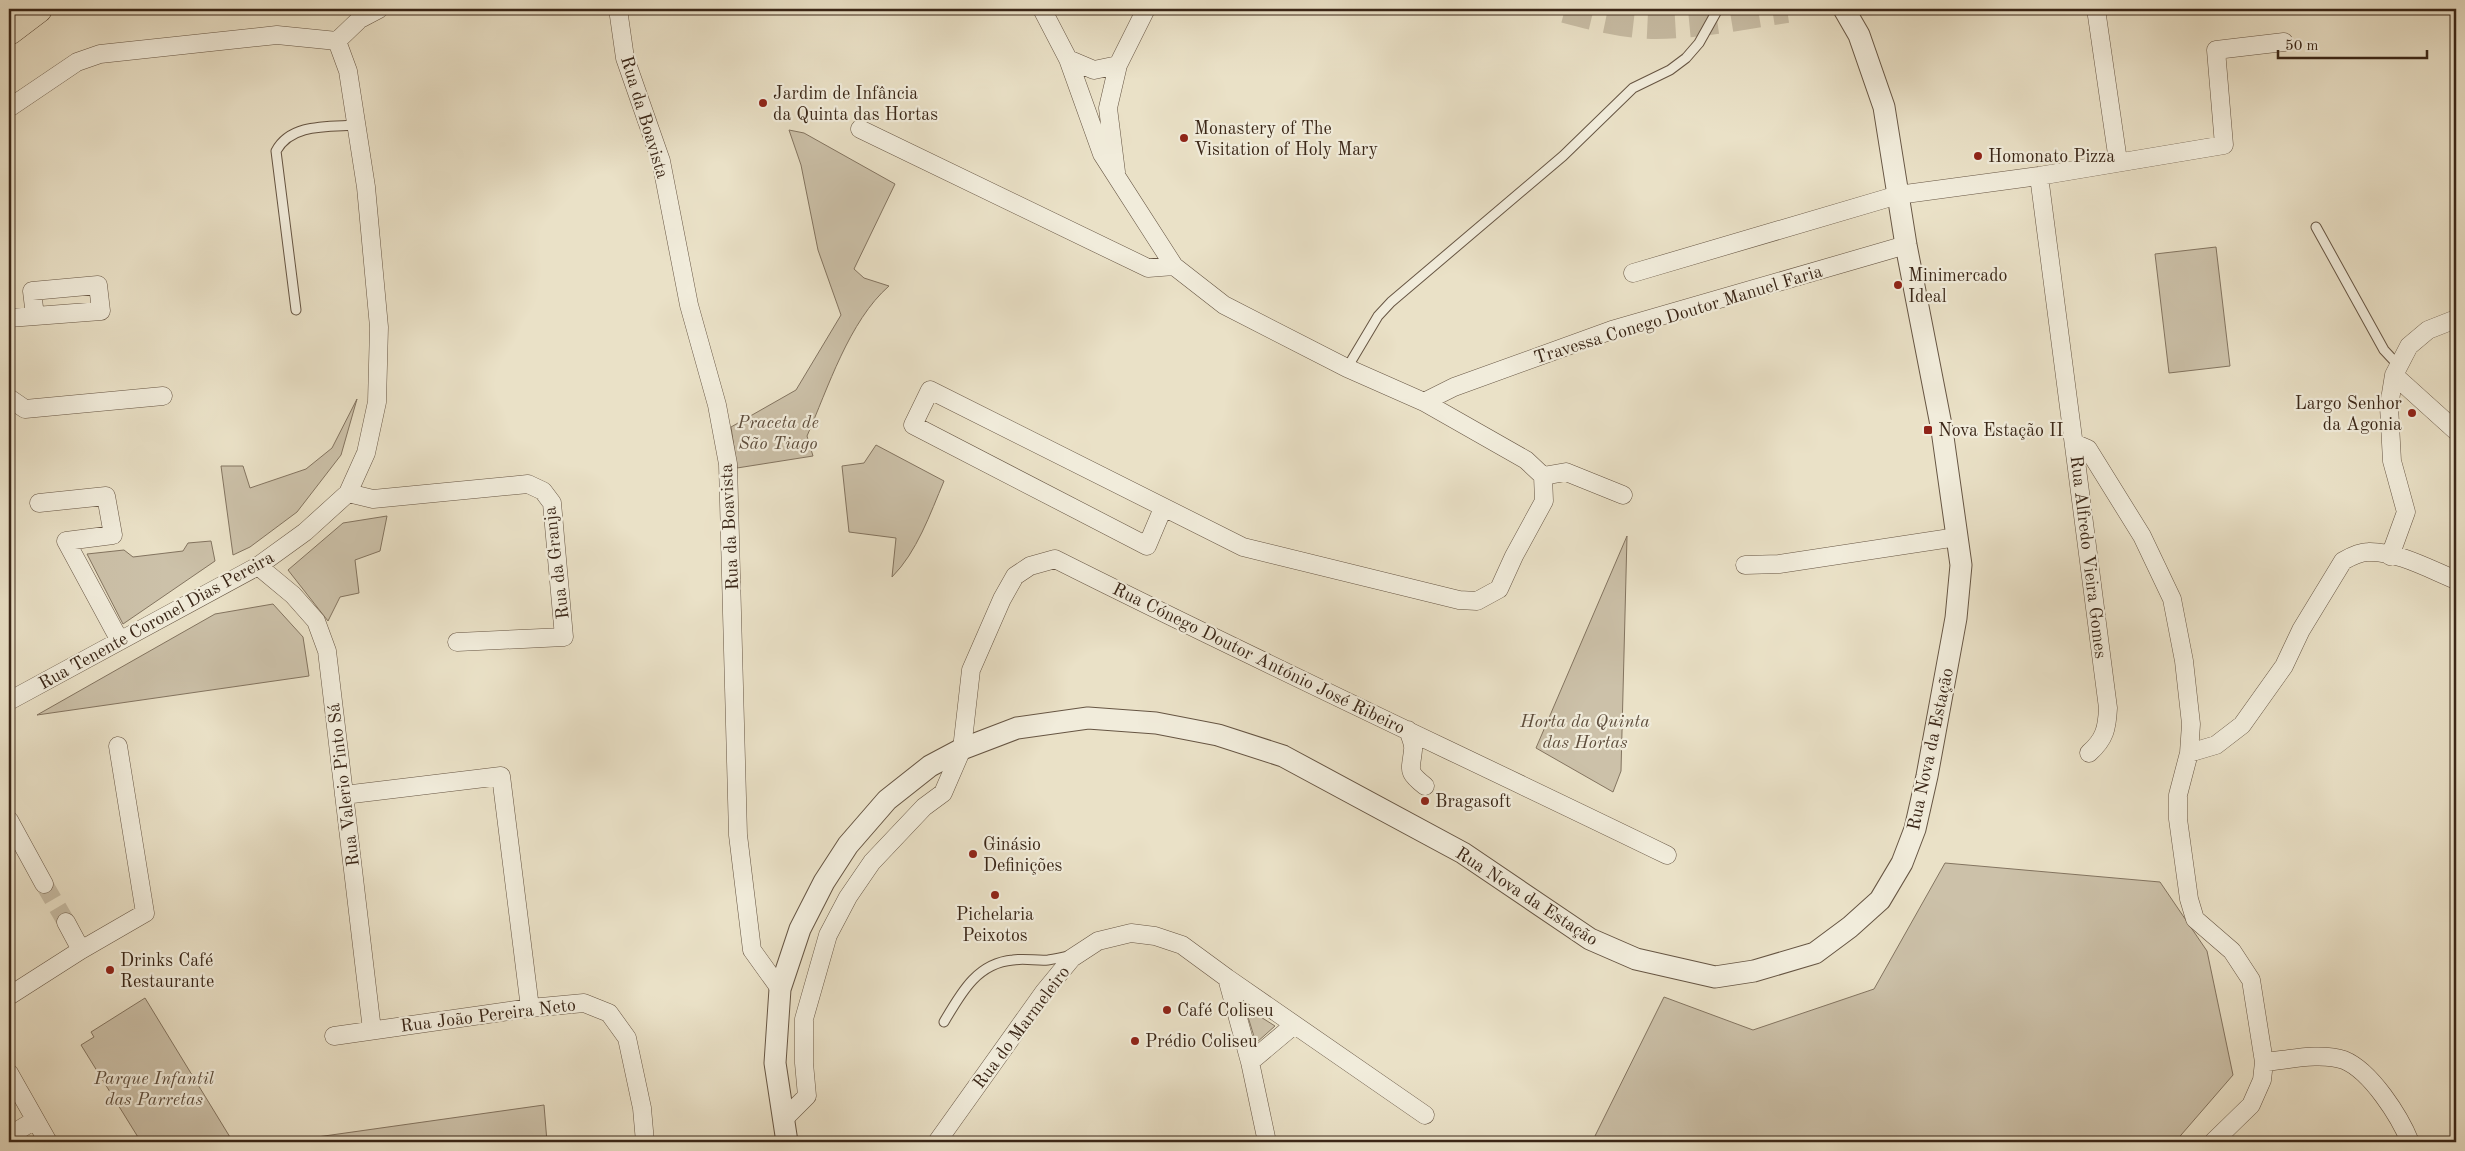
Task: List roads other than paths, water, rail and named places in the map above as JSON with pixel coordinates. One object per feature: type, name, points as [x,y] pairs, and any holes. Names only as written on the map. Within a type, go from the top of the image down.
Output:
[{"type":"highway","points":[[9,30],[38,9]]},
{"type":"street","points":[[9,108],[77,62],[100,54],[277,35],[337,41],[360,19],[379,9]]},
{"type":"street","name":"Rua da Boavista","points":[[618,9],[625,58],[661,161],[689,305],[717,405],[728,464],[738,835],[752,950],[780,989]]},
{"type":"street","points":[[1042,9],[1068,59],[1102,154],[1174,266],[1224,305],[1347,368],[1424,402],[1526,460],[1543,476],[1544,501],[1514,556],[1499,589],[1477,601],[1459,600],[1243,547],[930,390],[913,425],[1147,546],[1164,508]]},
{"type":"street","points":[[1117,177],[1108,108],[1118,65],[1146,9]]},
{"type":"street","name":"Rua Nova da Estação","points":[[787,1142],[775,1063],[780,989],[800,929],[824,882],[848,845],[887,800],[930,766],[962,749],[1017,728],[1088,718],[1156,723],[1218,735],[1283,756],[1463,853],[1590,939],[1636,959],[1715,977],[1754,971],[1815,953],[1839,936],[1880,900],[1902,863],[1915,830],[1928,776],[1956,618],[1961,565],[1942,430],[1906,245],[1884,107],[1859,35],[1844,9]]},
{"type":"street","points":[[2096,9],[2118,161]]},
{"type":"street","name":"Rua Tenente Coronel Dias Pereira","points":[[9,702],[258,566],[305,532],[348,493],[366,453],[377,402],[378,318],[366,187],[357,125],[348,71],[337,41]]},
{"type":"street","points":[[1633,272],[1898,195],[2039,176],[2224,144],[2216,50],[2284,42]]},
{"type":"street","points":[[1068,59],[1094,70],[1118,65]]},
{"type":"street","points":[[860,129],[1148,268],[1174,266]]},
{"type":"street","name":"Rua Alfredo Vieira Gomes","points":[[2039,176],[2108,708],[2104,738],[2089,753]]},
{"type":"street","name":"Travessa Conego Doutor Manuel Faria","points":[[1424,402],[1454,387],[1612,330],[1906,245]]},
{"type":"street","points":[[9,318],[34,316]]},
{"type":"street","points":[[2390,556],[2406,512],[2392,461],[2389,406],[2396,370],[2409,346],[2428,330],[2456,319]]},
{"type":"street","points":[[2396,370],[2456,431]]},
{"type":"street","points":[[9,398],[25,409],[164,396]]},
{"type":"street","points":[[2074,443],[2088,449],[2142,536],[2172,599],[2184,661],[2190,715],[2189,753],[2178,795],[2178,811],[2189,899],[2195,919],[2232,951],[2252,980],[2264,1062],[2262,1080],[2250,1105],[2213,1142]]},
{"type":"street","points":[[1543,476],[1566,472],[1623,495]]},
{"type":"street","name":"Rua da Granja","points":[[348,493],[373,499],[528,484],[543,491],[552,503],[564,637],[457,642]]},
{"type":"street","points":[[39,503],[106,496],[113,535],[66,541],[120,641]]},
{"type":"street","points":[[1745,565],[1779,564],[1957,537]]},
{"type":"street","points":[[2189,753],[2216,745],[2246,719],[2284,666],[2301,630],[2342,561],[2354,555],[2368,552],[2390,556],[2456,580]]},
{"type":"street","name":"Rua Cónego Doutor António José Ribeiro","points":[[784,1120],[807,1096],[804,1063],[804,1019],[828,934],[848,897],[872,862],[896,834],[924,807],[942,793],[962,749],[971,670],[1002,599],[1015,576],[1030,566],[1055,559],[1204,634],[1408,730],[1667,856]]},
{"type":"street","name":"Rua Valerio Pinto Sá","points":[[258,566],[293,595],[316,621],[327,651],[372,1030]]},
{"type":"street","points":[[1408,730],[1414,748],[1410,763],[1412,776],[1424,786]]},
{"type":"street","points":[[9,996],[81,950],[145,913],[118,746]]},
{"type":"street","points":[[344,795],[501,776],[530,1008]]},
{"type":"street","points":[[9,820],[44,884]]},
{"type":"street","points":[[66,922],[81,950]]},
{"type":"street","name":"Rua do Marmeleiro","points":[[936,1142],[1044,992],[1072,958],[1098,941],[1132,933],[1155,936],[1182,945],[1425,1115]]},
{"type":"street","points":[[1227,978],[1250,1062],[1268,1142]]},
{"type":"street","name":"Rua João Pereira Neto","points":[[334,1036],[530,1008],[584,1003],[609,1013],[627,1038],[642,1108],[645,1142]]},
{"type":"street","points":[[1250,1062],[1294,1025]]},
{"type":"street","points":[[2264,1062],[2321,1057],[2344,1060],[2358,1069],[2380,1091],[2401,1120],[2410,1142]]},
{"type":"street","points":[[9,1073],[48,1142]]},
{"type":"street","points":[[9,1136],[35,1120]]},
{"type":"lane","points":[[1347,368],[1378,316],[1391,302],[1563,156],[1633,88],[1670,70],[1686,58],[1699,43],[1714,10]]},
{"type":"lane","points":[[296,310],[276,151],[282,139],[299,130],[357,125]]},
{"type":"lane","points":[[2316,227],[2396,370]]},
{"type":"lane","points":[[944,1022],[964,989],[978,974],[996,963],[1014,959],[1048,960],[1081,953]]},
{"type":"tunnel","points":[[1565,9],[1599,18],[1645,25],[1705,22],[1787,9]]},
{"type":"tunnel","points":[[44,884],[66,922]]},
{"type":"place","name":"Jardim de Infância da Quinta das Hortas","points":[[763,103]]},
{"type":"place","name":"Monastery of The Visitation of Holy Mary","points":[[1184,138]]},
{"type":"place","name":"Homonato Pizza","points":[[1978,156]]},
{"type":"place","name":"Minimercado Ideal","points":[[1898,285]]},
{"type":"place","name":"Largo Senhor da Agonia","points":[[2412,413]]},
{"type":"place","name":"Nova Estação II","points":[[1928,430]]},
{"type":"place","name":"Bragasoft","points":[[1425,801]]},
{"type":"place","name":"Ginásio Definições","points":[[973,854]]},
{"type":"place","name":"Pichelaria Peixotos","points":[[995,895]]},
{"type":"place","name":"Drinks Café Restaurante","points":[[110,970]]},
{"type":"place","name":"Café Coliseu","points":[[1167,1010]]},
{"type":"place","name":"Prédio Coliseu","points":[[1135,1041]]},
{"type":"park label","name":"Praceta de São Tiago","points":[[778,432]]},
{"type":"park label","name":"Horta da Quinta das Hortas","points":[[1585,731]]},
{"type":"park label","name":"Parque Infantil das Parretas","points":[[154,1088]]}]
